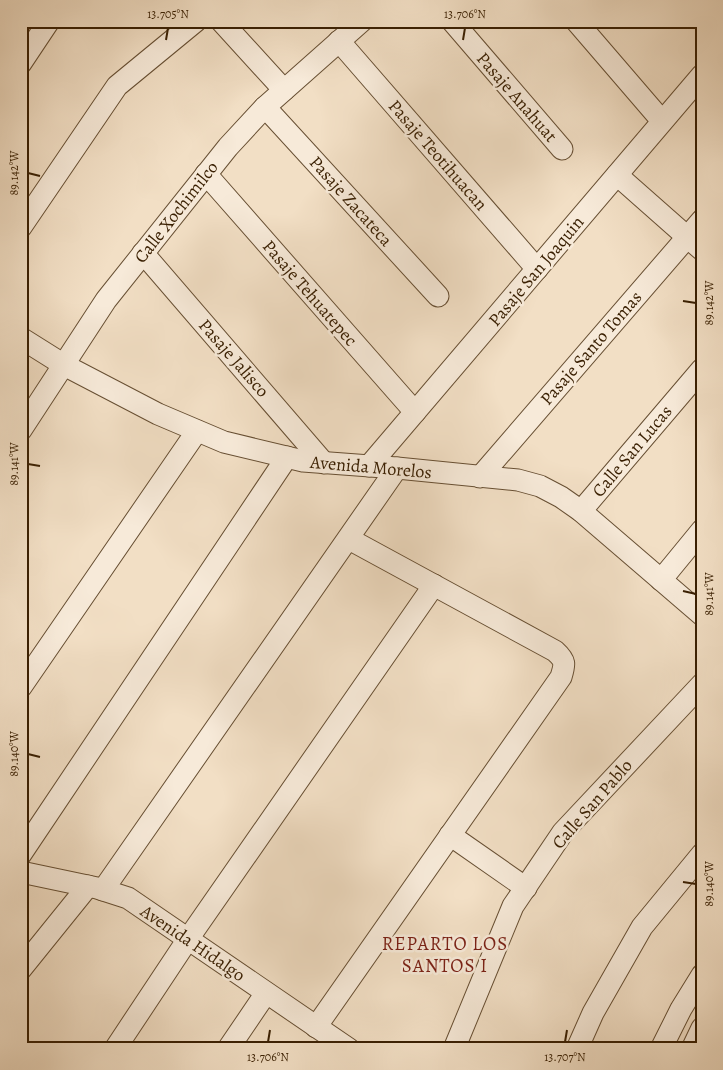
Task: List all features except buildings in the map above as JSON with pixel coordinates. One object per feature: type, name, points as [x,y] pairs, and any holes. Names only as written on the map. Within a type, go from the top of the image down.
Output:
[{"type":"street","points":[[21,63],[50,21]]},
{"type":"street","points":[[21,227],[117,86],[196,21]]},
{"type":"street","points":[[221,21],[284,90]]},
{"type":"street","name":"Calle Xochimilco","points":[[21,430],[106,300],[228,147],[265,107],[362,21]]},
{"type":"street","name":"Pasaje Anahuat","points":[[452,21],[562,149]]},
{"type":"street","points":[[576,21],[662,121]]},
{"type":"street","name":"Pasaje Teotihuacan","points":[[339,41],[537,269]]},
{"type":"street","name":"Pasaje San Joaquin","points":[[369,466],[702,75]]},
{"type":"street","name":"Pasaje Zacateca","points":[[265,107],[438,296]]},
{"type":"street","name":"Pasaje Tehuatepec","points":[[206,174],[415,412]]},
{"type":"street","points":[[617,175],[695,243]]},
{"type":"street","name":"Pasaje Santo Tomas","points":[[480,476],[695,243],[702,220]]},
{"type":"street","name":"Pasaje Jalisco","points":[[143,253],[324,463]]},
{"type":"street","name":"Avenida Morelos","points":[[21,338],[64,365],[158,414],[224,442],[304,461],[518,480],[540,486],[561,497],[581,511],[702,615]]},
{"type":"street","name":"Calle San Lucas","points":[[581,511],[702,369]]},
{"type":"street","points":[[21,687],[197,431]]},
{"type":"street","points":[[21,854],[287,457]]},
{"type":"street","points":[[21,969],[96,888],[349,538],[397,468]]},
{"type":"street","points":[[661,580],[702,530]]},
{"type":"street","points":[[316,1027],[561,677],[564,662],[563,658],[555,651],[349,538]]},
{"type":"street","points":[[115,1049],[188,939],[434,585]]},
{"type":"street","name":"Calle San Pablo","points":[[454,1049],[513,906],[563,832],[702,684]]},
{"type":"street","points":[[450,835],[526,888]]},
{"type":"street","points":[[577,1049],[593,1013],[642,927],[702,854]]},
{"type":"street","name":"Avenida Hidalgo","points":[[21,872],[96,888],[128,898],[346,1048]]},
{"type":"street","points":[[661,1049],[681,1009],[702,975]]},
{"type":"street","points":[[228,1049],[266,993]]},
{"type":"street","points":[[692,1049],[702,1028]]},
{"type":"district","name":"REPARTO LOS SANTOS I","points":[[445,955]]}]
